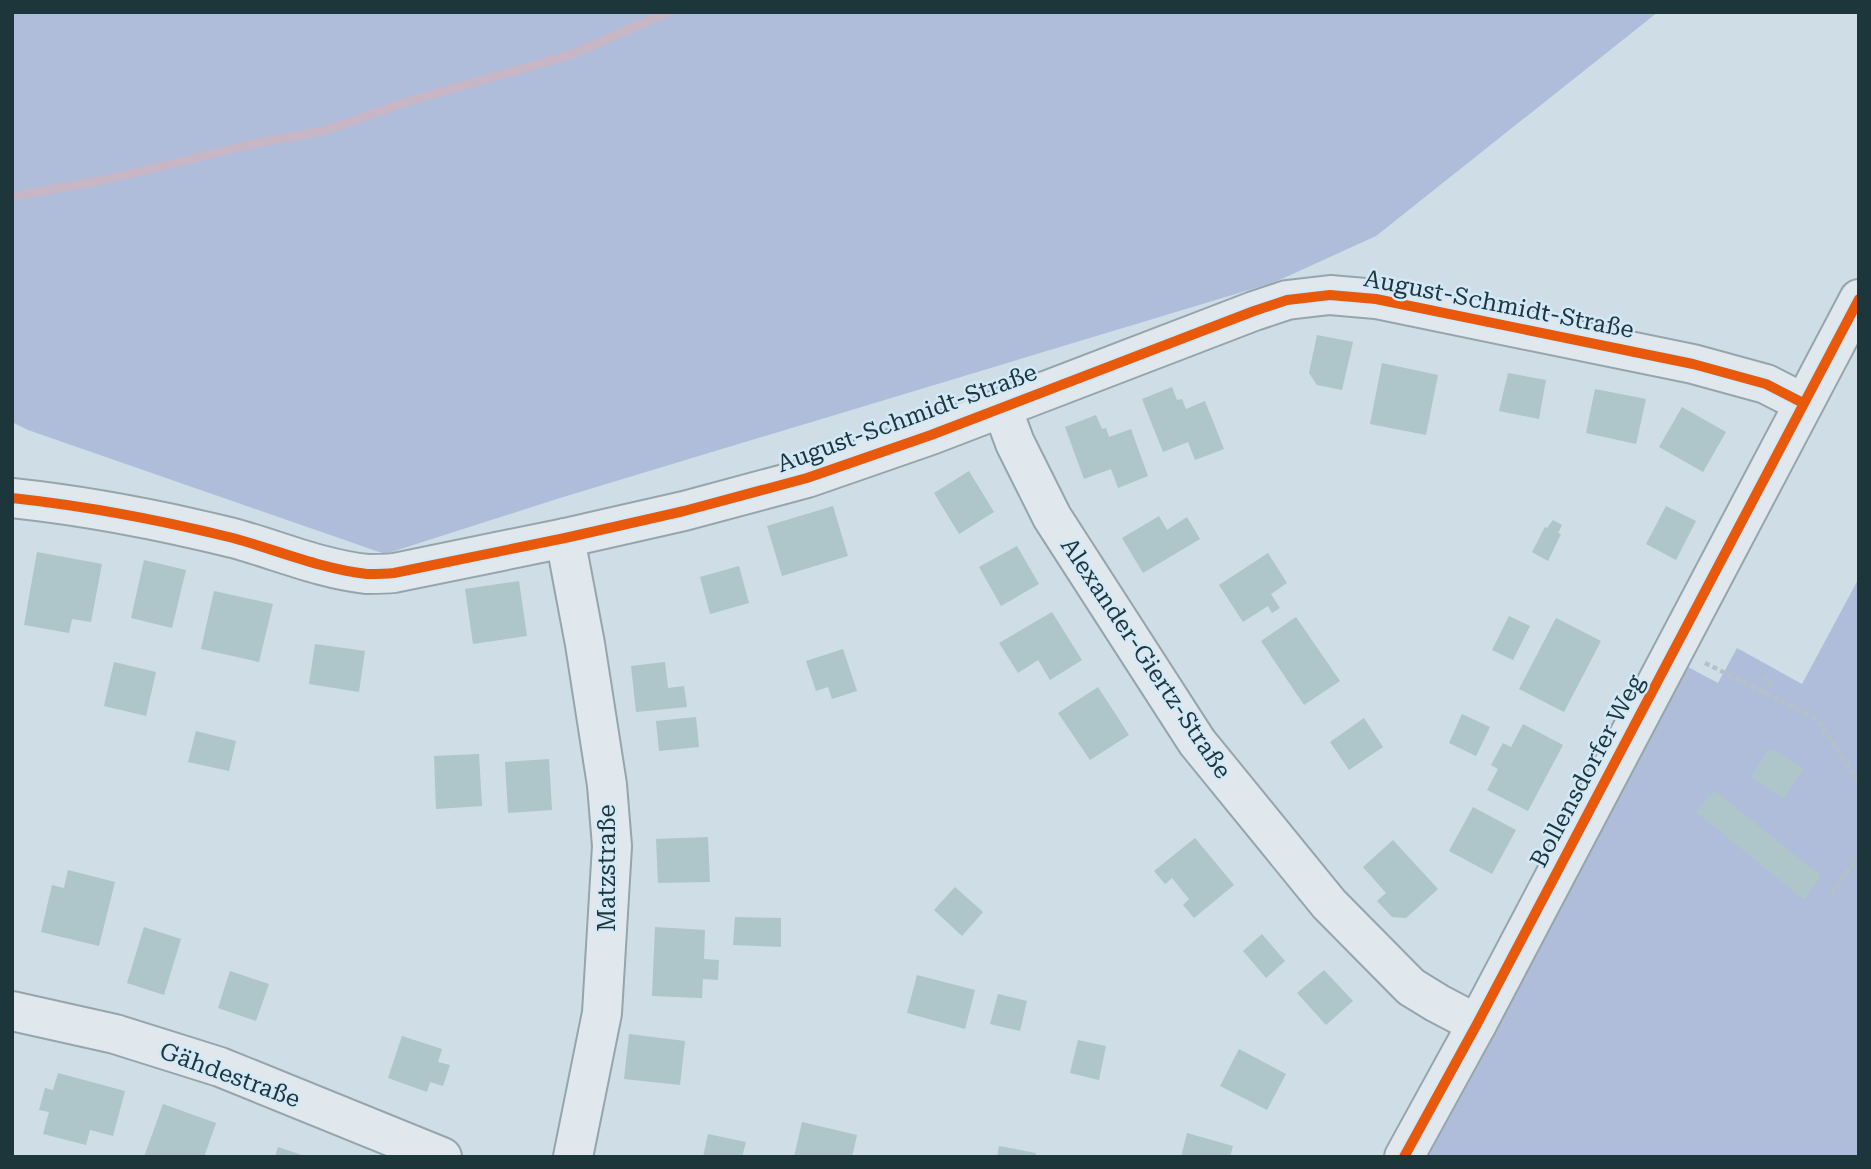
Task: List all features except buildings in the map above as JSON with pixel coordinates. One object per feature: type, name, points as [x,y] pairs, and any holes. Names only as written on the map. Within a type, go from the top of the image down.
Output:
[{"type":"street","name":"August-Schmidt-Straße","points":[[12,498],[132,515],[257,544],[326,566],[368,574],[394,573],[565,538],[807,478],[931,435],[1254,311],[1287,300],[1331,295],[1376,299],[1693,364],[1766,384],[1803,403]]},
{"type":"street","name":"Bollensdorfer Weg","points":[[1404,1157],[1477,1024],[1859,299]]},
{"type":"street","name":"Alexander-Giertz-Straße","points":[[1002,408],[1015,443],[1052,517],[1196,741],[1329,904],[1411,987],[1477,1024]]},
{"type":"street","name":"Matzstraße","points":[[565,538],[586,644],[607,785],[612,846],[602,1013],[573,1157]]},
{"type":"street","name":"Gähdestraße","points":[[12,1011],[115,1034],[220,1068],[442,1157]]},
{"type":"path","points":[[1675,648],[1817,719],[1859,783]]},
{"type":"path","points":[[1765,675],[1769,685],[1765,693]]},
{"type":"path","points":[[1831,894],[1859,856]]},
{"type":"shaded area","points":[[12,12],[1658,12],[1376,236],[1275,282],[560,498],[385,554],[28,430],[12,422]]},
{"type":"shaded area","points":[[1859,578],[1859,1157],[1425,1157],[1686,666],[1718,683],[1737,648],[1802,684]]},
{"type":"waterway","points":[[12,197],[109,179],[257,143],[324,131],[406,102],[570,55],[669,12]]},
{"type":"cycle path","points":[[12,498],[96,509],[178,525],[350,572],[394,573],[684,511],[807,478],[931,435],[1254,311],[1287,300],[1330,295],[1376,299],[1693,364],[1766,384],[1803,403]]},
{"type":"cycle path","points":[[1404,1157],[1477,1024],[1859,299]]}]
